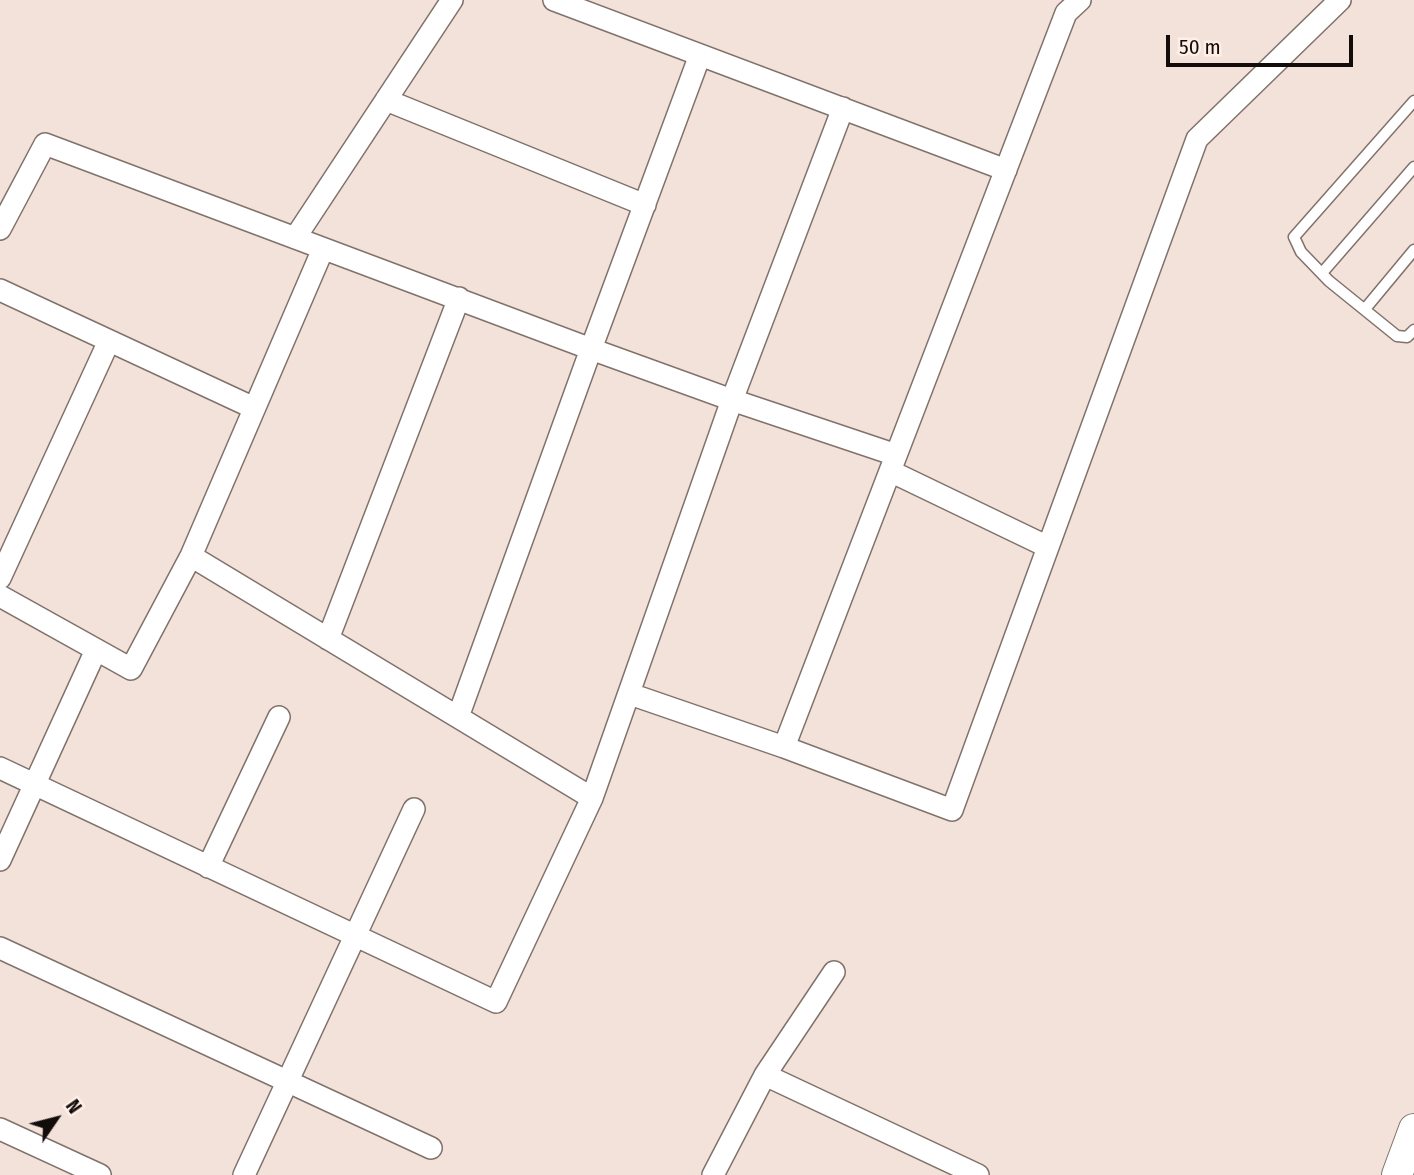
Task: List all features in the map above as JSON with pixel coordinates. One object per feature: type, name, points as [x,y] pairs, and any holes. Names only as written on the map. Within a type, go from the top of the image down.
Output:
[{"type":"main road","points":[[1397,1175],[1414,1129]]},
{"type":"street","points":[[295,238],[452,0]]},
{"type":"street","points":[[554,0],[1006,170]]},
{"type":"street","points":[[784,747],[1066,13],[1080,0]]},
{"type":"street","points":[[630,694],[784,747],[952,810],[1196,139],[1339,0]]},
{"type":"street","points":[[458,717],[700,55]]},
{"type":"street","points":[[386,100],[645,205]]},
{"type":"street","points":[[0,768],[496,1002],[592,798],[732,400],[843,108]]},
{"type":"street","points":[[0,229],[45,144],[732,400],[893,463],[1048,547]]},
{"type":"street","points":[[0,596],[131,669],[191,556],[323,249]]},
{"type":"street","points":[[0,290],[254,408]]},
{"type":"street","points":[[328,639],[459,298]]},
{"type":"street","points":[[0,578],[109,341]]},
{"type":"street","points":[[191,556],[592,798]]},
{"type":"street","points":[[0,860],[96,650]]},
{"type":"street","points":[[208,867],[279,717]]},
{"type":"street","points":[[244,1175],[414,809]]},
{"type":"street","points":[[0,947],[431,1148]]},
{"type":"street","points":[[713,1175],[765,1074],[834,972]]},
{"type":"street","points":[[765,1074],[978,1175]]},
{"type":"street","points":[[0,1129],[100,1175]]},
{"type":"lane","points":[[1414,101],[1294,237],[1301,252],[1322,273],[1397,336],[1407,337],[1414,330]]},
{"type":"lane","points":[[1322,273],[1414,167]]},
{"type":"lane","points":[[1364,309],[1414,250]]}]
